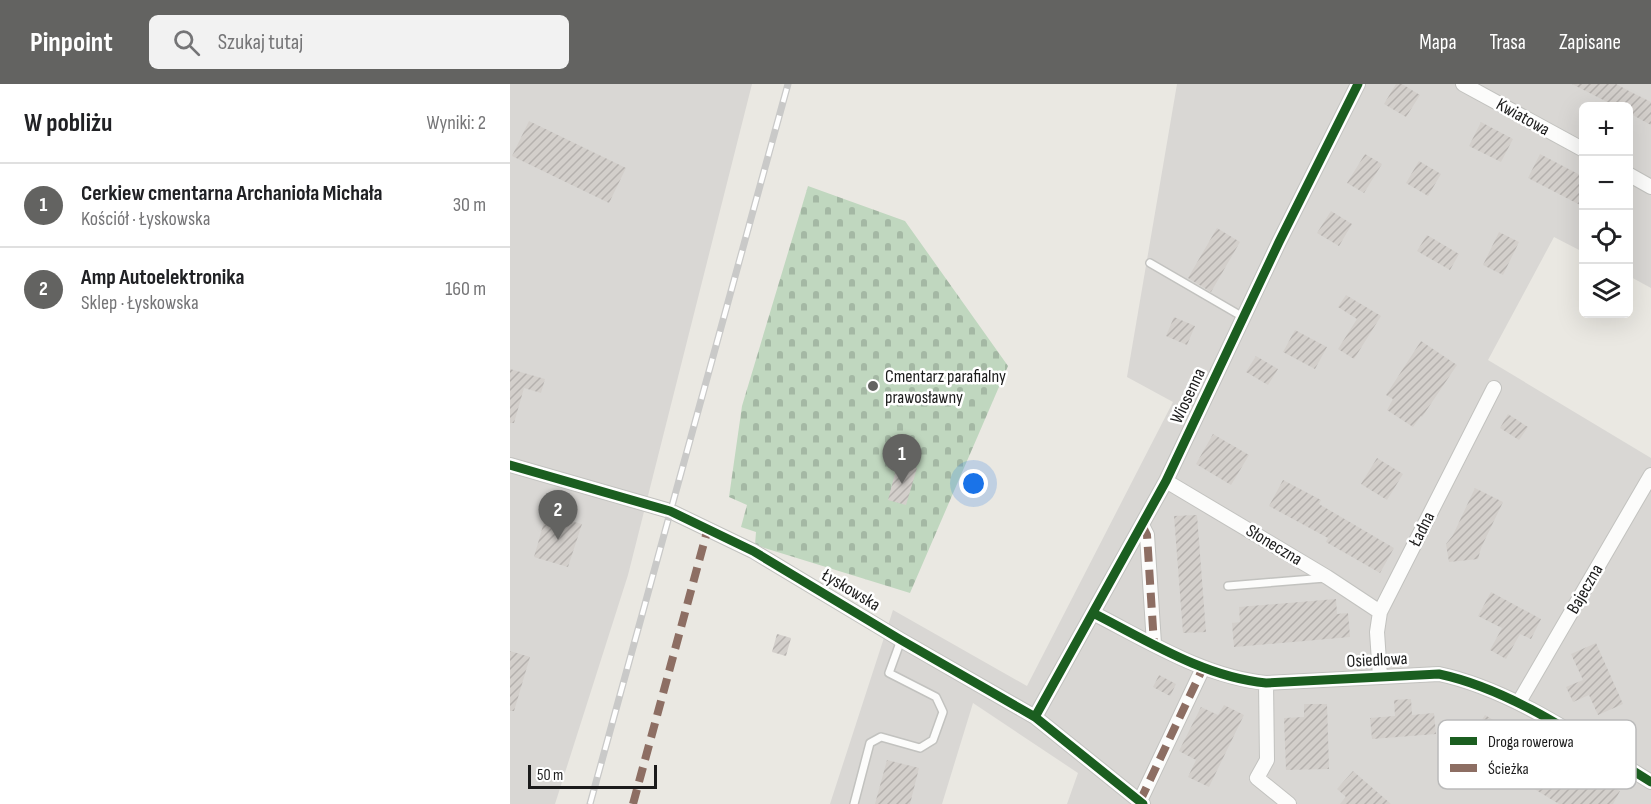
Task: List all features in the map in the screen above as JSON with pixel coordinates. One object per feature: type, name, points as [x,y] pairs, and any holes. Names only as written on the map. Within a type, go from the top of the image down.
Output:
[{"type":"street","name":"Wiosenna","points":[[1035,717],[1166,481],[1358,84]]},
{"type":"street","name":"Kwiatowa","points":[[1463,84],[1579,147]]},
{"type":"street","points":[[1633,176],[1651,187]]},
{"type":"street","name":"Ładna","points":[[1380,676],[1377,632],[1380,612],[1494,388]]},
{"type":"street","name":"Łyskowska","points":[[510,465],[670,511],[753,551],[1035,717],[1141,803]]},
{"type":"street","name":"Bajeczna","points":[[1519,702],[1651,475]]},
{"type":"street","name":"Słoneczna","points":[[1166,481],[1380,612]]},
{"type":"street","points":[[1142,525],[1147,535],[1154,644]]},
{"type":"street","name":"Osiedlowa","points":[[1093,613],[1203,668],[1242,681],[1266,683],[1439,674],[1465,680],[1519,702],[1549,720]]},
{"type":"street","points":[[1141,803],[1203,668]]},
{"type":"street","points":[[1266,683],[1267,760],[1257,778],[1289,804]]},
{"type":"street","name":"Osiedlowa","points":[[1636,773],[1651,782]]},
{"type":"lane","points":[[1150,263],[1244,317]]},
{"type":"lane","points":[[1228,586],[1327,578]]},
{"type":"lane","points":[[854,804],[870,743],[881,737],[920,748],[933,740],[943,712],[936,697],[889,673],[901,640]]},
{"type":"shaded area","points":[[510,84],[752,84],[628,575],[555,804],[510,804]]},
{"type":"shaded area","points":[[1177,84],[1651,84],[1651,288],[1633,278],[1633,102],[1579,102],[1579,250],[1554,237],[1488,360],[1651,458],[1651,804],[1067,804],[1078,773],[973,703],[942,804],[830,804],[893,610],[1027,686],[1173,402],[1127,377]]},
{"type":"green space","name":"Cmentarz parafialny prawosławny","points":[[808,186],[905,221],[1008,366],[910,593],[755,545],[756,532],[741,527],[747,505],[729,497],[742,406]]},
{"type":"building","points":[[1396,84],[1402,84],[1420,95],[1406,117],[1384,104]]},
{"type":"building","points":[[1572,84],[1616,84],[1651,102],[1651,125],[1633,115],[1633,102],[1607,102]]},
{"type":"building","points":[[529,121],[626,168],[609,203],[512,156]]},
{"type":"building","points":[[1481,122],[1513,139],[1501,162],[1469,146]]},
{"type":"building","points":[[1365,154],[1382,164],[1364,193],[1347,183]]},
{"type":"building","points":[[1540,154],[1579,174],[1579,204],[1528,178]]},
{"type":"building","points":[[1419,161],[1441,174],[1428,196],[1406,183]]},
{"type":"building","points":[[1331,211],[1352,224],[1339,246],[1317,233]]},
{"type":"building","points":[[1217,228],[1240,242],[1211,292],[1188,278]]},
{"type":"building","points":[[1499,232],[1519,242],[1503,275],[1483,265]]},
{"type":"building","points":[[1427,235],[1459,254],[1450,270],[1417,251]]},
{"type":"building","points":[[1346,295],[1381,316],[1354,359],[1338,349],[1357,319],[1338,307]]},
{"type":"building","points":[[1174,317],[1195,326],[1187,345],[1166,336]]},
{"type":"building","points":[[1295,330],[1327,347],[1315,369],[1283,352]]},
{"type":"building","points":[[1421,341],[1457,365],[1413,427],[1387,410],[1393,399],[1386,395]]},
{"type":"building","points":[[1256,356],[1278,369],[1268,385],[1246,372]]},
{"type":"building","points":[[510,369],[545,379],[541,393],[524,388],[514,423],[510,423]]},
{"type":"building","points":[[1508,414],[1528,427],[1519,440],[1500,428]]},
{"type":"building","points":[[1213,434],[1249,455],[1231,485],[1196,464]]},
{"type":"building","points":[[1377,458],[1403,474],[1387,500],[1361,484]]},
{"type":"building","points":[[898,462],[917,468],[906,505],[888,500]]},
{"type":"building","points":[[1283,480],[1321,500],[1319,504],[1394,548],[1380,573],[1326,542],[1328,538],[1269,506]]},
{"type":"building","points":[[1475,488],[1503,502],[1478,559],[1449,562],[1446,544],[1453,535]]},
{"type":"building","points":[[546,515],[582,524],[568,567],[534,557]]},
{"type":"building","points":[[1197,515],[1206,632],[1183,633],[1174,516]]},
{"type":"building","points":[[1491,592],[1541,619],[1531,639],[1520,634],[1506,659],[1490,650],[1502,628],[1478,616]]},
{"type":"building","points":[[1336,599],[1337,614],[1348,613],[1350,637],[1234,647],[1232,623],[1240,622],[1239,607]]},
{"type":"building","points":[[777,634],[791,638],[786,656],[772,652]]},
{"type":"building","points":[[1596,643],[1623,704],[1598,715],[1589,695],[1573,702],[1566,687],[1583,680],[1571,654]]},
{"type":"building","points":[[510,651],[530,657],[514,711],[510,711]]},
{"type":"building","points":[[1159,675],[1176,684],[1170,696],[1153,687]]},
{"type":"building","points":[[1411,699],[1412,715],[1434,713],[1436,734],[1372,739],[1370,718],[1395,716],[1394,700]]},
{"type":"building","points":[[1304,704],[1327,704],[1329,769],[1286,770],[1284,718],[1304,717]]},
{"type":"building","points":[[1224,705],[1244,715],[1209,787],[1188,777],[1196,760],[1179,751],[1201,707],[1218,715]]},
{"type":"building","points":[[1485,715],[1493,720],[1482,720]]},
{"type":"building","points":[[887,760],[919,768],[910,804],[875,804]]},
{"type":"building","points":[[1353,771],[1391,804],[1340,804],[1346,797],[1337,789]]},
{"type":"building","points":[[1534,789],[1617,789],[1620,791],[1613,804],[1559,804]]},
{"type":"railway","points":[[590,804],[788,84]]},
{"type":"marked path","points":[[1142,525],[1147,535],[1154,644]]},
{"type":"marked path","points":[[633,804],[708,528]]},
{"type":"marked path","points":[[1140,801],[1203,668]]},
{"type":"cycle path","points":[[1035,717],[1166,481],[1279,242],[1358,84]]},
{"type":"cycle path","points":[[510,465],[670,511],[753,551],[1035,717],[1143,804]]},
{"type":"cycle path","points":[[1093,613],[1199,666],[1243,679],[1266,683],[1439,674],[1495,692],[1551,720]]},
{"type":"cycle path","points":[[1636,773],[1651,782]]},
{"type":"place","name":"Cmentarz parafialny prawosławny","points":[[873,386]]},
{"type":"place","name":"Cerkiew cmentarna Archanioła Michała","points":[[902,484]]},
{"type":"place","name":"Amp Autoelektronika","points":[[558,540]]}]
